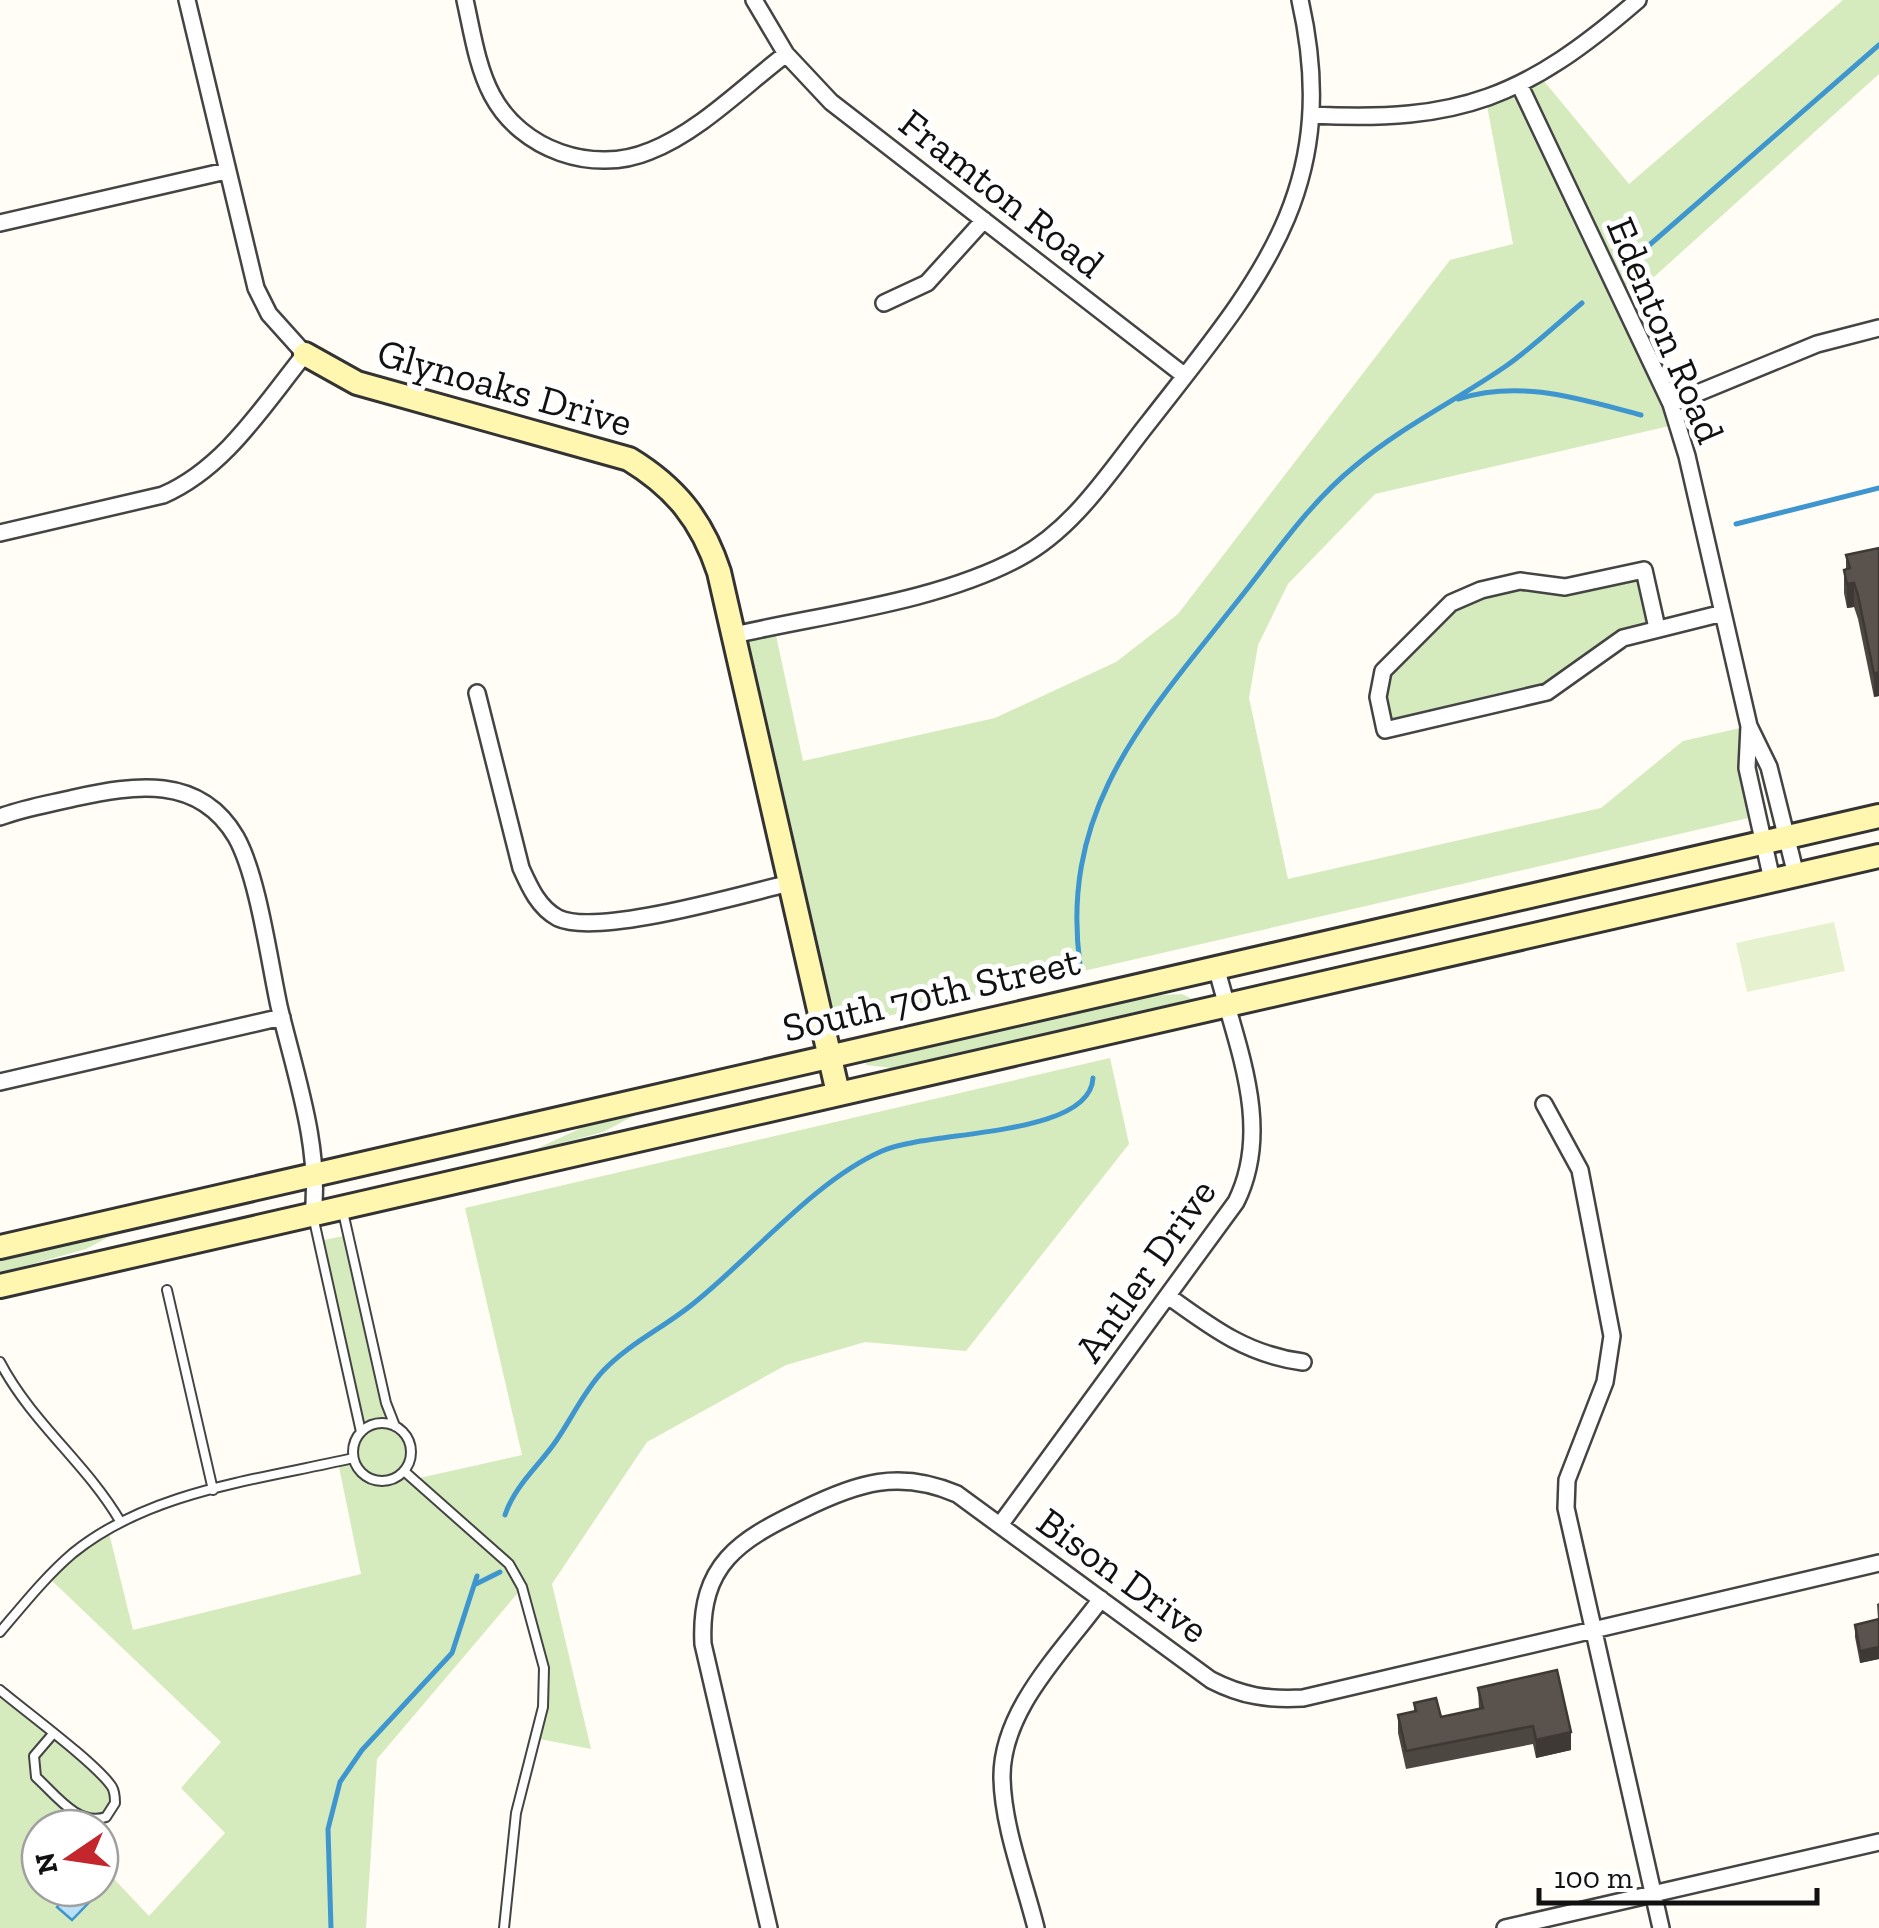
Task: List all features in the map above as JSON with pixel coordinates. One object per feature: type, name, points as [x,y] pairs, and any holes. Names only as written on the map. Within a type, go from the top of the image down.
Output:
[{"type":"main road","name":"Glynoaks Drive","points":[[305,354],[357,383],[607,450],[654,474],[691,511],[706,536],[734,635],[838,1093]]},
{"type":"main road","name":"South 70th Street","points":[[0,1247],[1879,816]]},
{"type":"main road","name":"South 70th Street","points":[[0,1286],[1879,856]]},
{"type":"street","name":"Glynoaks Drive","points":[[187,0],[256,288],[277,325],[305,354]]},
{"type":"street","points":[[465,0],[484,76],[507,116],[538,142],[580,159],[626,158],[670,142],[786,54]]},
{"type":"street","name":"Framton Road","points":[[754,0],[786,54],[831,102],[1185,376]]},
{"type":"street","points":[[734,635],[966,581],[1023,556],[1077,513],[1185,376],[1272,256],[1300,185],[1312,116],[1309,47],[1300,0]]},
{"type":"street","points":[[1312,116],[1412,117],[1486,100],[1559,64],[1638,0]]},
{"type":"street","name":"Edenton Road","points":[[1520,86],[1671,404],[1748,726],[1769,766],[1796,875]]},
{"type":"street","points":[[0,223],[226,171]]},
{"type":"street","points":[[884,303],[927,284],[984,220]]},
{"type":"street","points":[[1671,404],[1817,344],[1879,328]]},
{"type":"street","points":[[0,533],[163,496],[188,485],[218,461],[305,354]]},
{"type":"street","points":[[1657,628],[1644,570],[1574,586],[1520,581],[1466,595],[1450,603],[1383,671],[1378,697],[1385,730],[1547,692],[1622,638],[1723,613]]},
{"type":"street","points":[[477,693],[521,868],[532,892],[556,917],[592,923],[626,919],[790,883]]},
{"type":"street","name":"Edenton Road","points":[[1748,726],[1746,758],[1772,880]]},
{"type":"street","points":[[0,818],[131,785],[172,788],[209,807],[236,836],[245,858],[318,1174],[313,1215]]},
{"type":"street","name":"Antler Drive","points":[[1000,1525],[1236,1202],[1252,1161],[1253,1111],[1216,966]]},
{"type":"street","points":[[0,1082],[282,1017]]},
{"type":"street","points":[[1544,1104],[1580,1170],[1612,1336],[1605,1382],[1567,1480],[1568,1518],[1661,1928]]},
{"type":"street","points":[[318,1174],[342,1208]]},
{"type":"street","points":[[1168,1296],[1234,1343],[1270,1358],[1303,1362]]},
{"type":"street","name":"Bison Drive","points":[[770,1928],[703,1644],[702,1621],[711,1582],[723,1562],[756,1532],[870,1481],[914,1480],[936,1485],[1000,1525],[1211,1680],[1231,1690],[1274,1699],[1302,1698],[1879,1563]]},
{"type":"street","points":[[1036,1928],[1005,1799],[1004,1750],[1021,1709],[1101,1599]]},
{"type":"street","points":[[1505,1928],[1879,1842]]},
{"type":"lane","points":[[313,1215],[360,1432],[354,1458],[361,1472],[373,1480],[387,1480],[404,1470],[410,1447],[395,1426],[386,1402],[342,1208]]},
{"type":"lane","points":[[167,1290],[213,1490]]},
{"type":"lane","points":[[0,1362],[21,1402],[98,1486],[120,1522]]},
{"type":"lane","points":[[360,1432],[374,1424],[395,1426]]},
{"type":"lane","points":[[0,1632],[73,1553],[120,1522],[154,1506],[354,1458]]},
{"type":"lane","points":[[404,1470],[509,1564],[522,1587],[544,1668],[543,1707],[516,1813],[504,1928]]},
{"type":"lane","points":[[0,1690],[52,1735],[112,1787],[115,1803],[106,1817],[90,1820],[80,1816],[36,1777],[34,1756],[52,1735]]},
{"type":"green space","points":[[1843,0],[1879,0],[1879,74],[1624,304],[1678,424],[1375,494],[1288,584],[1258,645],[1249,698],[1288,879],[1601,808],[1683,741],[1749,726],[1757,816],[823,1031],[734,635],[774,626],[803,761],[995,718],[1116,662],[1178,614],[1450,260],[1513,244],[1486,100],[1539,75],[1629,184]]},
{"type":"green space","points":[[1644,570],[1657,628],[1640,632],[1563,685],[1385,730],[1379,685],[1451,603],[1481,590],[1555,587]]},
{"type":"green space","points":[[1834,922],[1845,971],[1747,992],[1736,943]]},
{"type":"green space","points":[[1182,994],[1192,999],[892,1068],[866,1065],[866,1061],[1149,996]]},
{"type":"green space","points":[[1110,1058],[1129,1144],[966,1351],[865,1342],[786,1365],[647,1442],[552,1584],[591,1749],[535,1738],[545,1684],[522,1588],[377,1759],[366,1928],[0,1928],[0,1690],[112,1787],[113,1808],[20,1808],[20,1908],[120,1908],[120,1885],[149,1916],[225,1833],[181,1788],[221,1742],[48,1577],[108,1529],[133,1630],[361,1574],[338,1462],[353,1458],[360,1432],[319,1241],[348,1235],[395,1426],[410,1447],[404,1470],[415,1479],[522,1455],[465,1208]]},
{"type":"green space","points":[[639,1113],[603,1132],[532,1151],[581,1128]]},
{"type":"green space","points":[[114,1234],[86,1249],[0,1273],[0,1261]]},
{"type":"water","points":[[58,1908],[84,1908],[72,1920]]},
{"type":"building","points":[[1879,548],[1879,672],[1874,674],[1858,595],[1854,583],[1847,584],[1844,570],[1850,568],[1846,555]]},
{"type":"building","points":[[1879,1619],[1879,1647],[1860,1651],[1855,1625]]},
{"type":"building","points":[[1557,1670],[1571,1732],[1536,1740],[1533,1726],[1406,1751],[1398,1715],[1416,1711],[1414,1703],[1436,1698],[1441,1717],[1483,1708],[1478,1688]]},
{"type":"waterway","points":[[1639,254],[1879,45]]},
{"type":"waterway","points":[[1080,965],[1077,909],[1083,858],[1096,812],[1116,768],[1171,686],[1292,532],[1338,481],[1391,439],[1506,366],[1582,303]]},
{"type":"waterway","points":[[1458,399],[1481,393],[1528,391],[1641,415]]},
{"type":"waterway","points":[[1736,524],[1879,488]]},
{"type":"waterway","points":[[505,1515],[521,1485],[603,1371],[694,1303],[832,1181],[882,1151],[904,1144],[1004,1129],[1065,1112],[1085,1098],[1093,1078]]},
{"type":"waterway","points":[[476,1584],[500,1572]]},
{"type":"waterway","points":[[331,1928],[328,1829],[340,1782],[362,1750],[452,1653],[477,1576]]}]
